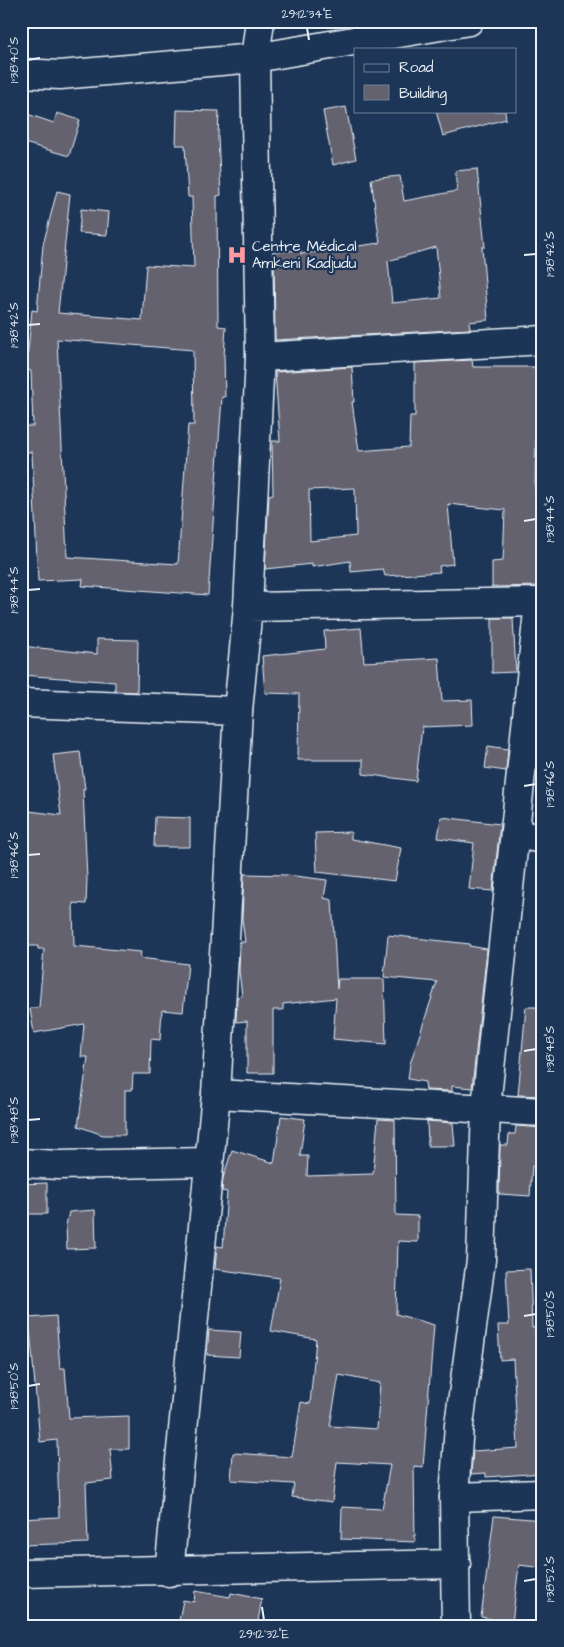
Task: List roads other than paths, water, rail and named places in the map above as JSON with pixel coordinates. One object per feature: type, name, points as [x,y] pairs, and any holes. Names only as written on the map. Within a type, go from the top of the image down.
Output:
[{"type":"street","points":[[169,1572],[189,1385],[208,1162],[216,1094],[238,711],[248,607],[260,357],[255,58],[260,21]]},
{"type":"street","points":[[21,73],[60,75],[255,58],[468,21]]},
{"type":"street","points":[[260,357],[543,340]]},
{"type":"street","points":[[248,607],[541,602],[486,1107],[481,1260],[459,1425],[454,1497],[456,1626]]},
{"type":"street","points":[[21,703],[238,711]]},
{"type":"street","points":[[515,834],[543,839]]},
{"type":"street","points":[[216,1094],[486,1107],[543,1112]]},
{"type":"street","points":[[21,1163],[59,1165],[208,1162]]},
{"type":"street","points":[[454,1497],[543,1494]]},
{"type":"street","points":[[21,1573],[169,1572],[456,1564]]},
{"type":"place","name":"Centre Médical Amkeni Kadjudu","points":[[237,255]]}]
